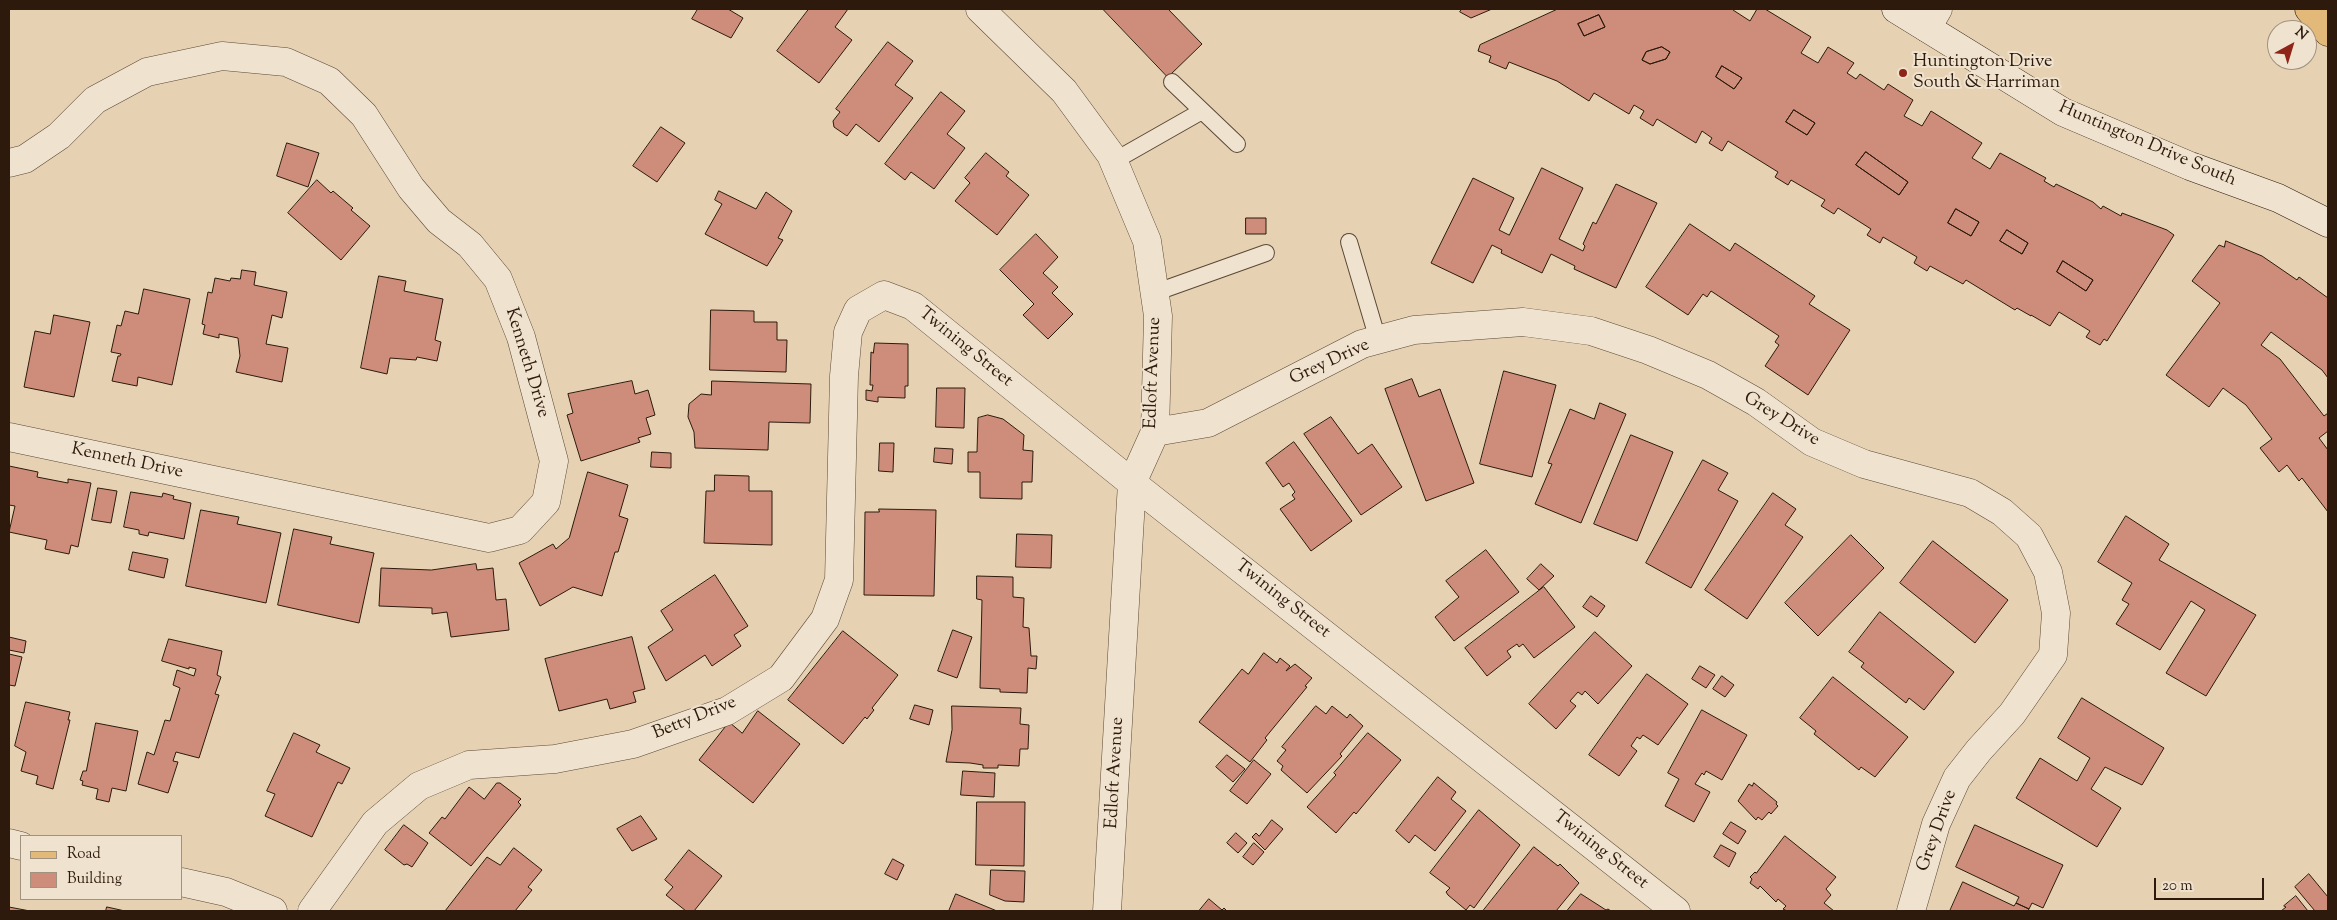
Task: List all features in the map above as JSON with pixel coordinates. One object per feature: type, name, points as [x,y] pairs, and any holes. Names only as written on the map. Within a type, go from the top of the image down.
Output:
[{"type":"main road","points":[[2309,9],[2328,32]]},
{"type":"street","name":"Edloft Avenue","points":[[982,9],[1064,91],[1114,161],[1146,241],[1158,316],[1155,432],[1132,483],[1107,911]]},
{"type":"street","name":"Huntington Drive South","points":[[1896,9],[1932,18],[2063,112],[2190,166],[2278,198],[2328,223]]},
{"type":"street","name":"Kenneth Drive","points":[[9,162],[25,159],[59,136],[95,100],[147,72],[222,56],[286,62],[329,82],[364,114],[411,188],[439,220],[470,245],[498,279],[521,337],[554,461],[546,502],[520,530],[489,538],[9,437]]},
{"type":"street","name":"Twining Street","points":[[884,296],[913,306],[1132,483],[1676,911]]},
{"type":"street","name":"Betty Drive","points":[[312,911],[375,823],[419,786],[469,765],[555,758],[633,744],[727,710],[781,678],[825,619],[839,580],[844,376],[848,332],[858,310],[884,296]]},
{"type":"street","name":"Grey Drive","points":[[1155,432],[1208,422],[1362,344],[1414,330],[1523,322],[1592,331],[1648,350],[1708,375],[1756,402],[1812,442],[1855,460],[1970,493],[2002,512],[2029,536],[2048,572],[2056,613],[2053,655],[2012,714],[1978,750],[1957,778],[1936,824],[1911,911]]},
{"type":"street","points":[[182,882],[226,892],[273,911]]},
{"type":"lane","points":[[1172,82],[1237,144]]},
{"type":"lane","points":[[1114,161],[1202,111]]},
{"type":"lane","points":[[1349,242],[1378,340]]},
{"type":"lane","points":[[1154,293],[1266,253]]},
{"type":"building","points":[[698,9],[728,9],[743,18],[731,38],[692,19]]},
{"type":"building","points":[[809,9],[848,9],[835,27],[852,40],[819,83],[777,51]]},
{"type":"building","points":[[1103,9],[1168,9],[1202,44],[1168,77]]},
{"type":"building","points":[[1462,9],[1492,9],[1471,18],[1460,12]]},
{"type":"building","points":[[1558,9],[1734,9],[1750,21],[1757,9],[1765,9],[1811,37],[1801,53],[1818,63],[1828,47],[1854,63],[1847,73],[1856,79],[1860,74],[1884,90],[1888,84],[1913,100],[1904,116],[1922,126],[1931,111],[1982,143],[1972,158],[1990,169],[2000,153],[2046,178],[2044,181],[2054,187],[2056,184],[2093,202],[2101,209],[2103,206],[2121,216],[2122,213],[2167,230],[2174,235],[2107,341],[2104,339],[2100,345],[2086,337],[2090,331],[2059,312],[2050,326],[2017,308],[2015,310],[1966,280],[1963,284],[1930,266],[1927,271],[1914,263],[1917,257],[1883,237],[1880,243],[1867,235],[1871,229],[1838,208],[1834,214],[1821,206],[1825,200],[1791,180],[1788,185],[1775,177],[1778,172],[1728,141],[1722,151],[1709,143],[1712,138],[1702,131],[1696,143],[1657,119],[1653,126],[1640,118],[1644,111],[1634,105],[1629,114],[1594,93],[1589,101],[1557,81],[1509,62],[1506,69],[1489,62],[1491,56],[1478,51],[1480,45]],"holes":[[[1599,15],[1605,27],[1584,36],[1578,24]],[[1662,47],[1670,52],[1666,59],[1650,64],[1642,60],[1646,52]],[[1722,66],[1742,78],[1734,89],[1716,77]],[[1794,110],[1815,123],[1807,135],[1786,122]],[[1866,152],[1908,182],[1899,195],[1856,165]],[[1956,209],[1979,222],[1971,236],[1948,223]],[[2007,230],[2028,243],[2022,254],[2000,241]],[[2063,261],[2093,280],[2086,291],[2057,272]]]},
{"type":"building","points":[[1599,15],[1605,27],[1584,36],[1578,24]]},
{"type":"building","points":[[888,42],[913,61],[895,85],[913,98],[879,142],[856,124],[847,136],[834,127],[833,121],[840,112],[836,109]]},
{"type":"building","points":[[1662,47],[1670,52],[1666,59],[1650,64],[1642,60],[1646,52]]},
{"type":"building","points":[[1722,66],[1742,78],[1734,89],[1716,77]]},
{"type":"building","points":[[941,92],[965,111],[947,134],[965,148],[934,189],[911,172],[905,180],[885,164]]},
{"type":"building","points":[[1794,110],[1815,123],[1807,135],[1786,122]]},
{"type":"building","points":[[661,127],[685,143],[657,182],[633,166]]},
{"type":"building","points":[[287,143],[319,153],[308,187],[277,176]]},
{"type":"building","points":[[1866,152],[1908,182],[1899,195],[1856,165]]},
{"type":"building","points":[[986,153],[1009,172],[1006,176],[1029,195],[997,235],[955,201],[970,183],[965,178]]},
{"type":"building","points":[[1542,168],[1583,188],[1559,239],[1583,251],[1585,246],[1583,244],[1593,222],[1596,224],[1616,184],[1657,203],[1616,288],[1574,269],[1575,266],[1551,254],[1542,273],[1501,253],[1502,250],[1492,245],[1473,283],[1431,263],[1473,178],[1514,198],[1499,230],[1509,235]]},
{"type":"building","points":[[317,180],[331,193],[333,191],[353,208],[351,210],[370,226],[341,260],[288,213]]},
{"type":"building","points":[[719,191],[756,209],[766,192],[792,211],[778,238],[783,240],[767,266],[705,234],[722,204],[715,200]]},
{"type":"building","points":[[1956,209],[1979,222],[1971,236],[1948,223]]},
{"type":"building","points":[[1246,218],[1266,218],[1266,234],[1246,234]]},
{"type":"building","points":[[1690,224],[1730,251],[1735,243],[1815,296],[1809,304],[1850,330],[1808,395],[1765,366],[1779,345],[1775,342],[1779,336],[1711,291],[1707,297],[1703,294],[1688,315],[1646,287]]},
{"type":"building","points":[[2007,230],[2028,243],[2022,254],[2000,241]]},
{"type":"building","points":[[1036,234],[1058,257],[1043,273],[1058,287],[1052,293],[1073,314],[1048,339],[1023,315],[1034,304],[1000,270]]},
{"type":"building","points":[[2226,241],[2262,256],[2297,280],[2299,277],[2328,298],[2328,378],[2322,370],[2271,332],[2261,345],[2280,359],[2324,416],[2328,413],[2328,431],[2319,438],[2328,450],[2328,512],[2302,478],[2299,481],[2287,465],[2279,472],[2260,448],[2272,439],[2246,405],[2223,388],[2209,407],[2166,375],[2220,303],[2192,281],[2219,245],[2224,247]]},
{"type":"building","points":[[2063,261],[2093,280],[2086,291],[2057,272]]},
{"type":"building","points":[[242,270],[256,272],[254,285],[287,292],[282,318],[272,315],[266,344],[288,348],[282,382],[236,372],[240,356],[238,338],[219,334],[219,338],[203,334],[205,325],[202,324],[208,292],[212,293],[215,278],[230,281],[231,278],[240,279]]},
{"type":"building","points":[[379,276],[406,281],[404,291],[443,299],[435,340],[441,342],[437,361],[417,357],[416,360],[390,358],[387,374],[361,368]]},
{"type":"building","points":[[144,289],[190,299],[172,385],[138,377],[137,386],[112,381],[118,356],[121,354],[111,352],[117,325],[121,326],[125,311],[138,314]]},
{"type":"building","points":[[711,310],[754,311],[754,322],[777,322],[777,340],[787,340],[786,372],[710,370]]},
{"type":"building","points":[[54,315],[90,322],[74,397],[24,387],[35,331],[50,334]]},
{"type":"building","points":[[875,343],[908,344],[908,386],[905,386],[905,398],[878,397],[878,402],[866,400],[866,390],[872,391],[873,385],[870,385],[871,352],[873,353]]},
{"type":"building","points":[[1504,371],[1556,385],[1532,477],[1480,464]]},
{"type":"building","points":[[1412,379],[1419,397],[1440,389],[1474,483],[1426,501],[1385,389]]},
{"type":"building","points":[[632,381],[635,394],[648,390],[655,415],[646,418],[651,434],[638,438],[640,442],[581,461],[567,415],[573,413],[568,394]]},
{"type":"building","points":[[712,381],[811,384],[810,423],[769,422],[768,450],[695,448],[694,432],[688,417],[689,404],[701,394],[711,395]]},
{"type":"building","points":[[937,388],[965,388],[964,428],[936,427]]},
{"type":"building","points":[[1600,403],[1626,414],[1581,523],[1535,504],[1552,464],[1548,463],[1570,409],[1594,419]]},
{"type":"building","points":[[988,415],[1003,419],[1024,435],[1023,450],[1033,451],[1032,482],[1022,482],[1022,499],[980,498],[980,472],[968,472],[968,452],[977,452],[978,418]]},
{"type":"building","points":[[1331,417],[1358,454],[1372,444],[1402,487],[1361,515],[1304,434]]},
{"type":"building","points":[[1631,435],[1673,452],[1637,541],[1594,524]]},
{"type":"building","points":[[1294,442],[1352,521],[1311,551],[1280,509],[1295,499],[1292,495],[1295,492],[1289,483],[1283,487],[1266,463]]},
{"type":"building","points":[[880,443],[894,443],[893,472],[879,471]]},
{"type":"building","points":[[935,448],[953,449],[952,464],[934,462]]},
{"type":"building","points":[[652,452],[671,453],[671,468],[651,467]]},
{"type":"building","points":[[1703,460],[1728,473],[1718,490],[1738,501],[1691,588],[1646,563]]},
{"type":"building","points":[[9,466],[38,472],[37,477],[68,483],[68,479],[91,483],[78,547],[71,545],[69,554],[45,549],[47,540],[9,532],[15,506],[9,505]]},
{"type":"building","points":[[588,472],[628,485],[619,516],[628,519],[618,552],[615,552],[602,596],[573,587],[540,606],[519,563],[553,544],[556,549],[569,538]]},
{"type":"building","points":[[715,475],[749,476],[749,491],[772,491],[772,545],[704,543],[706,491],[714,491]]},
{"type":"building","points":[[98,488],[117,491],[111,523],[92,520]]},
{"type":"building","points":[[131,492],[162,497],[163,493],[174,496],[173,499],[191,503],[184,539],[149,532],[148,536],[139,534],[139,530],[124,527]]},
{"type":"building","points":[[1773,493],[1796,509],[1785,525],[1803,537],[1747,619],[1705,590]]},
{"type":"building","points":[[879,509],[936,510],[934,596],[864,595],[865,512],[879,512]]},
{"type":"building","points":[[201,510],[239,517],[237,524],[281,533],[266,603],[186,586]]},
{"type":"building","points":[[2126,516],[2169,544],[2159,560],[2256,615],[2206,696],[2166,673],[2205,610],[2191,601],[2160,650],[2116,624],[2129,604],[2122,600],[2132,583],[2098,562]]},
{"type":"building","points":[[294,529],[332,537],[330,544],[374,553],[359,623],[278,605]]},
{"type":"building","points":[[1017,534],[1052,535],[1051,568],[1016,567]]},
{"type":"building","points":[[1851,535],[1884,568],[1818,636],[1785,603]]},
{"type":"building","points":[[1933,541],[2008,600],[1975,643],[1900,583]]},
{"type":"building","points":[[1486,550],[1519,592],[1454,641],[1435,617],[1459,597],[1446,581]]},
{"type":"building","points":[[133,552],[168,559],[164,578],[129,570]]},
{"type":"building","points":[[476,564],[477,570],[493,568],[496,600],[506,599],[509,630],[451,637],[447,612],[432,614],[432,608],[379,606],[381,568],[431,570]]},
{"type":"building","points":[[1541,564],[1554,576],[1539,590],[1527,579]]},
{"type":"building","points":[[715,575],[748,626],[734,635],[741,646],[712,666],[705,655],[666,681],[648,647],[673,630],[661,611]]},
{"type":"building","points":[[977,576],[1013,577],[1013,597],[1024,598],[1023,627],[1029,628],[1031,656],[1037,656],[1036,669],[1028,668],[1027,693],[1000,692],[1000,689],[980,688],[982,600],[977,599]]},
{"type":"building","points":[[1544,587],[1575,627],[1534,658],[1523,644],[1519,647],[1517,644],[1507,651],[1511,657],[1487,676],[1465,648]]},
{"type":"building","points":[[1591,596],[1605,606],[1597,617],[1583,607]]},
{"type":"building","points":[[1880,612],[1954,672],[1924,710],[1909,698],[1906,703],[1861,667],[1864,663],[1849,652]]},
{"type":"building","points":[[953,630],[972,637],[957,678],[938,671]]},
{"type":"building","points":[[843,631],[898,675],[872,708],[874,710],[867,719],[865,717],[843,744],[788,700]]},
{"type":"building","points":[[1595,632],[1632,666],[1598,704],[1585,691],[1582,695],[1578,692],[1570,701],[1576,706],[1556,729],[1529,704]]},
{"type":"building","points":[[9,637],[26,641],[24,653],[9,650]]},
{"type":"building","points":[[632,637],[645,689],[633,692],[636,702],[610,709],[607,699],[559,711],[545,659]]},
{"type":"building","points":[[169,639],[222,651],[217,675],[221,677],[215,694],[219,695],[199,758],[176,752],[173,761],[178,762],[168,793],[138,784],[147,752],[154,755],[165,720],[170,721],[180,688],[173,685],[177,670],[194,676],[196,669],[189,667],[189,669],[162,661]]},
{"type":"building","points":[[1264,653],[1277,663],[1280,658],[1290,666],[1286,671],[1295,664],[1312,678],[1305,686],[1307,687],[1265,738],[1267,740],[1250,762],[1199,722],[1242,669],[1248,674]]},
{"type":"building","points":[[9,654],[22,657],[15,686],[9,685]]},
{"type":"building","points":[[1700,666],[1715,675],[1706,688],[1692,679]]},
{"type":"building","points":[[1647,674],[1688,704],[1658,745],[1643,735],[1640,739],[1637,737],[1631,746],[1637,751],[1619,776],[1589,755]]},
{"type":"building","points":[[1722,676],[1734,685],[1725,697],[1713,689]]},
{"type":"building","points":[[1833,677],[1908,737],[1875,777],[1861,767],[1859,770],[1814,734],[1816,731],[1800,718]]},
{"type":"building","points":[[2082,698],[2164,748],[2142,785],[2105,767],[2091,789],[2121,808],[2097,847],[2016,798],[2040,758],[2077,781],[2090,758],[2058,738]]},
{"type":"building","points":[[26,702],[70,712],[68,720],[70,720],[53,789],[36,784],[38,776],[21,771],[26,752],[15,746]]},
{"type":"building","points":[[915,705],[933,710],[929,725],[910,719]]},
{"type":"building","points":[[952,706],[1021,708],[1020,724],[1029,725],[1028,749],[1020,749],[1019,766],[998,765],[998,768],[983,768],[983,765],[946,762],[952,730]]},
{"type":"building","points":[[1316,706],[1326,714],[1332,706],[1347,718],[1350,714],[1363,726],[1340,754],[1342,756],[1307,793],[1281,770],[1283,766],[1277,761],[1286,750],[1282,747]]},
{"type":"building","points":[[1702,710],[1747,735],[1722,780],[1706,771],[1704,775],[1702,773],[1695,784],[1710,792],[1694,822],[1665,806],[1679,779],[1668,773]]},
{"type":"building","points":[[758,711],[800,744],[753,803],[699,760],[729,722],[742,733]]},
{"type":"building","points":[[96,723],[138,731],[126,791],[112,788],[109,802],[96,799],[98,789],[82,785],[83,781],[80,780],[83,771],[86,771]]},
{"type":"building","points":[[294,733],[320,745],[316,752],[350,768],[342,784],[338,782],[312,837],[265,816],[275,794],[267,791]]},
{"type":"building","points":[[1368,733],[1401,760],[1356,814],[1354,812],[1336,833],[1307,807],[1336,775],[1334,773]]},
{"type":"building","points":[[1227,755],[1245,769],[1233,782],[1216,767]]},
{"type":"building","points":[[1254,760],[1271,774],[1247,804],[1230,791]]},
{"type":"building","points":[[963,771],[995,773],[994,797],[961,795]]},
{"type":"building","points":[[1438,777],[1456,792],[1451,799],[1466,811],[1435,851],[1415,835],[1409,843],[1396,831]]},
{"type":"building","points":[[497,783],[500,783],[521,799],[518,802],[521,805],[471,866],[429,833],[442,817],[445,819],[469,787],[484,799]]},
{"type":"building","points":[[1754,783],[1777,802],[1778,806],[1762,820],[1758,817],[1756,820],[1738,801],[1749,784],[1752,786]]},
{"type":"building","points":[[977,802],[1025,802],[1024,866],[976,865]]},
{"type":"building","points":[[1479,810],[1520,845],[1474,908],[1470,905],[1466,910],[1448,895],[1446,892],[1450,888],[1430,873]]},
{"type":"building","points":[[641,816],[657,839],[632,851],[617,829]]},
{"type":"building","points":[[1272,820],[1283,829],[1265,850],[1252,837],[1256,833],[1259,836]]},
{"type":"building","points":[[1731,822],[1746,831],[1738,844],[1723,834]]},
{"type":"building","points":[[404,825],[428,843],[412,867],[407,864],[404,865],[385,850]]},
{"type":"building","points":[[1975,825],[2063,865],[2043,908],[2032,903],[2029,909],[2016,903],[2019,897],[1956,867]]},
{"type":"building","points":[[1236,833],[1247,843],[1238,853],[1227,843]]},
{"type":"building","points":[[1785,836],[1836,877],[1826,889],[1831,895],[1824,903],[1834,911],[1787,911],[1783,909],[1786,906],[1778,899],[1776,902],[1760,886],[1758,889],[1750,883],[1752,879],[1750,877],[1756,873]]},
{"type":"building","points":[[1254,843],[1264,852],[1253,865],[1243,857]]},
{"type":"building","points":[[1721,845],[1736,853],[1729,867],[1714,857]]},
{"type":"building","points":[[1534,847],[1558,866],[1560,864],[1579,883],[1556,911],[1483,911]]},
{"type":"building","points":[[514,848],[542,870],[528,887],[532,890],[515,911],[445,911],[487,857],[500,865]]},
{"type":"building","points":[[689,850],[722,876],[694,911],[686,911],[666,895],[673,887],[665,880]]},
{"type":"building","points":[[893,859],[904,865],[897,880],[885,874]]},
{"type":"building","points":[[991,870],[1025,871],[1024,902],[1005,901],[990,895]]},
{"type":"building","points":[[2309,874],[2328,897],[2328,911],[2315,911],[2295,887]]},
{"type":"building","points":[[1963,882],[2014,906],[2016,903],[2029,909],[2028,911],[1950,911]]},
{"type":"building","points":[[956,894],[997,911],[949,911]]},
{"type":"building","points":[[1581,894],[1606,910],[1611,911],[1567,911]]},
{"type":"building","points":[[2296,896],[2308,911],[2281,911],[2286,907],[2284,906]]},
{"type":"building","points":[[1209,899],[1222,910],[1224,908],[1227,911],[1199,911]]},
{"type":"building","points":[[9,907],[30,911],[9,911]]},
{"type":"building","points":[[107,907],[125,911],[106,911]]},
{"type":"place","name":"Huntington Drive South & Harriman","points":[[1903,73]]}]
